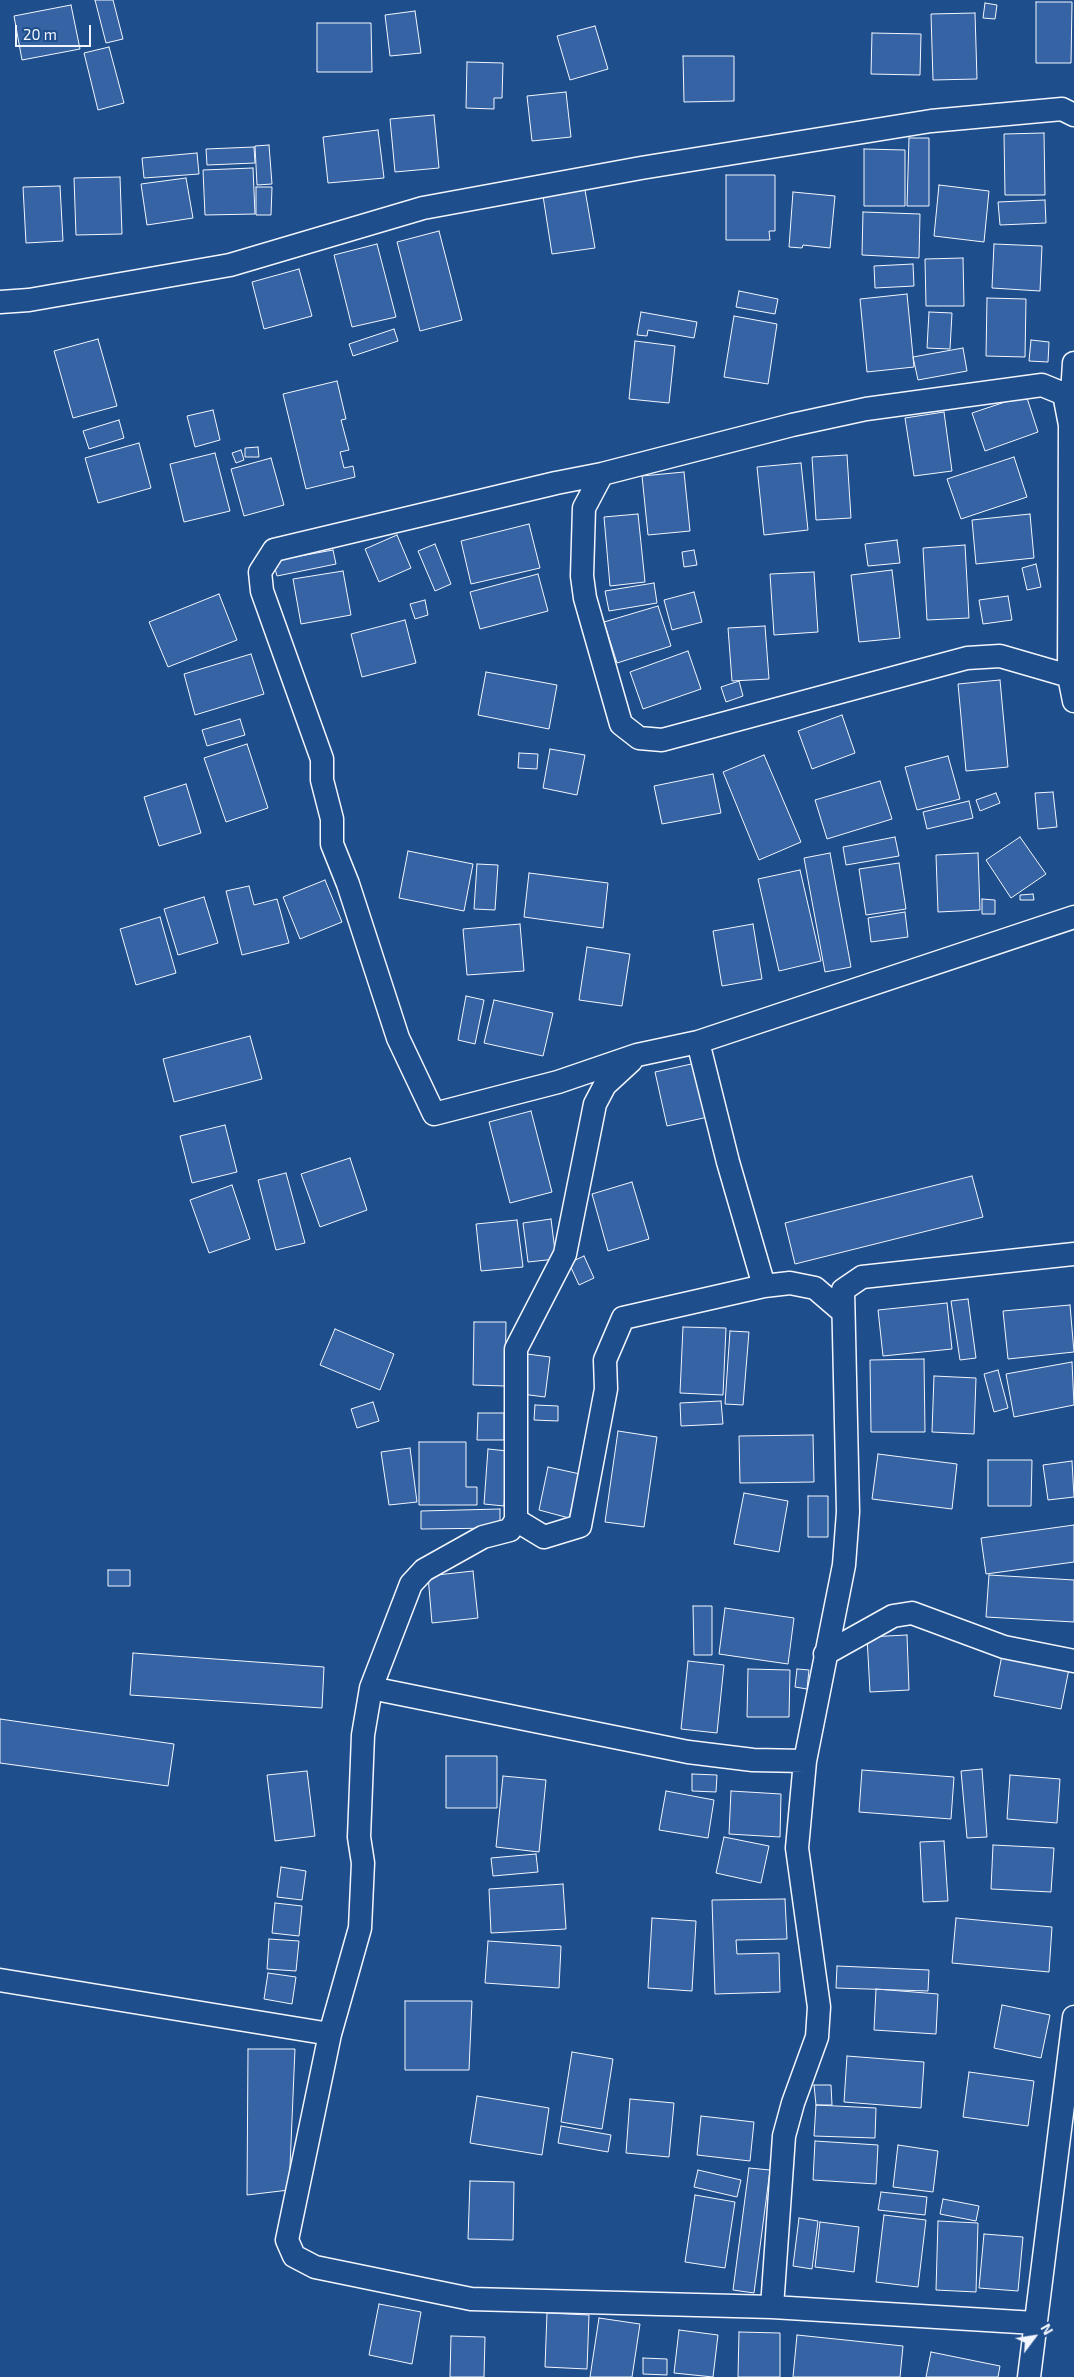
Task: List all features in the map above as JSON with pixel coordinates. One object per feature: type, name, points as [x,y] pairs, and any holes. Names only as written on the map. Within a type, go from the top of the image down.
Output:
[{"type":"street","points":[[0,302],[29,300],[230,265],[423,208],[641,168],[931,121],[1062,109],[1074,115]]},
{"type":"street","points":[[1074,362],[1069,676],[1074,701]]},
{"type":"street","points":[[1072,425],[1064,394],[1042,385],[856,411],[792,425],[602,474],[556,483],[274,550],[260,572],[262,591],[322,759],[322,780],[332,819],[332,844],[348,884],[398,1038],[434,1114],[558,1082],[637,1055],[698,1042],[1074,917]]},
{"type":"street","points":[[602,474],[584,508],[582,576],[584,598],[622,724],[639,738],[662,740],[967,658],[1000,656],[1069,676]]},
{"type":"street","points":[[556,483],[584,508]]},
{"type":"street","points":[[698,1042],[728,1162],[764,1286]]},
{"type":"street","points":[[637,1055],[605,1085],[595,1104],[565,1254],[516,1349],[516,1520],[510,1530],[475,1542],[424,1570],[411,1584],[371,1688],[363,1736],[359,1837],[362,1863],[360,1928],[330,2034],[287,2240],[294,2256],[315,2267],[471,2299],[772,2307],[1035,2324]]},
{"type":"street","points":[[772,2307],[784,2136],[793,2103],[817,2037],[819,2007],[797,1848],[805,1761],[844,1565],[848,1512],[844,1290],[862,1278],[1074,1254]]},
{"type":"street","points":[[516,1520],[544,1537],[580,1526],[606,1389],[605,1360],[623,1318],[764,1286],[790,1284],[815,1288],[843,1312]]},
{"type":"street","points":[[825,1654],[893,1616],[912,1613],[1004,1647],[1074,1661]]},
{"type":"street","points":[[371,1688],[688,1752],[753,1760],[805,1761]]},
{"type":"street","points":[[0,1980],[330,2034]]},
{"type":"street","points":[[1029,2377],[1074,2017]]},
{"type":"building","points":[[95,0],[113,0],[123,39],[106,43]]},
{"type":"building","points":[[1036,2],[1072,2],[1071,63],[1036,63]]},
{"type":"building","points":[[985,3],[997,5],[995,19],[983,18]]},
{"type":"building","points":[[71,5],[80,49],[22,60],[14,16]]},
{"type":"building","points":[[415,11],[421,53],[390,56],[385,15]]},
{"type":"building","points":[[975,13],[977,79],[933,80],[931,14]]},
{"type":"building","points":[[317,23],[371,23],[372,72],[317,72]]},
{"type":"building","points":[[595,26],[608,69],[570,80],[557,36]]},
{"type":"building","points":[[872,33],[921,34],[920,75],[871,74]]},
{"type":"building","points":[[109,47],[124,103],[98,110],[84,53]]},
{"type":"building","points":[[683,56],[734,56],[734,101],[684,102]]},
{"type":"building","points":[[467,62],[503,63],[502,98],[494,98],[494,109],[466,108]]},
{"type":"building","points":[[566,92],[571,137],[532,141],[527,96]]},
{"type":"building","points":[[434,115],[439,168],[395,172],[390,119]]},
{"type":"building","points":[[378,130],[384,178],[328,183],[323,137]]},
{"type":"building","points":[[1044,133],[1045,195],[1005,195],[1004,134]]},
{"type":"building","points":[[909,138],[929,138],[929,206],[907,206]]},
{"type":"building","points":[[269,145],[272,184],[257,185],[255,146]]},
{"type":"building","points":[[254,147],[255,163],[207,165],[206,149]]},
{"type":"building","points":[[864,149],[905,150],[905,206],[864,206]]},
{"type":"building","points":[[197,153],[199,174],[144,178],[142,158]]},
{"type":"building","points":[[253,168],[255,214],[205,215],[203,170]]},
{"type":"building","points":[[726,175],[775,175],[775,231],[769,231],[770,240],[726,240]]},
{"type":"building","points":[[120,177],[122,234],[76,235],[74,178]]},
{"type":"building","points":[[186,178],[193,218],[147,225],[141,184]]},
{"type":"building","points":[[939,185],[989,191],[984,242],[934,236]]},
{"type":"building","points":[[60,186],[63,241],[26,243],[23,187]]},
{"type":"building","points":[[256,187],[272,187],[271,215],[256,215]]},
{"type":"building","points":[[585,190],[595,248],[552,254],[543,196]]},
{"type":"building","points":[[793,192],[835,196],[830,248],[803,245],[802,248],[789,247]]},
{"type":"building","points":[[1045,200],[1046,223],[1000,225],[998,202]]},
{"type":"building","points":[[863,212],[920,214],[919,258],[862,255]]},
{"type":"building","points":[[439,231],[462,320],[420,331],[397,242]]},
{"type":"building","points":[[377,244],[396,317],[352,327],[334,255]]},
{"type":"building","points":[[994,244],[1042,246],[1040,291],[992,288]]},
{"type":"building","points":[[963,258],[964,306],[926,306],[925,259]]},
{"type":"building","points":[[913,264],[914,286],[875,288],[874,266]]},
{"type":"building","points":[[299,269],[312,316],[264,329],[252,282]]},
{"type":"building","points":[[739,291],[778,299],[775,314],[736,307]]},
{"type":"building","points":[[907,294],[914,367],[867,372],[860,299]]},
{"type":"building","points":[[987,298],[1026,299],[1025,357],[986,356]]},
{"type":"building","points":[[641,312],[697,322],[694,338],[648,330],[647,336],[637,335]]},
{"type":"building","points":[[929,312],[952,313],[950,349],[927,348]]},
{"type":"building","points":[[734,316],[777,324],[768,384],[724,377]]},
{"type":"building","points":[[394,329],[398,341],[353,356],[349,344]]},
{"type":"building","points":[[98,339],[117,406],[73,418],[54,351]]},
{"type":"building","points":[[1031,340],[1049,342],[1048,362],[1029,361]]},
{"type":"building","points":[[635,341],[675,346],[669,403],[629,399]]},
{"type":"building","points":[[963,348],[967,371],[918,380],[913,357]]},
{"type":"building","points":[[337,381],[346,419],[341,420],[349,450],[340,452],[344,468],[353,466],[355,477],[306,489],[283,394]]},
{"type":"building","points":[[1026,395],[1038,432],[985,451],[972,413]]},
{"type":"building","points":[[213,410],[220,440],[195,447],[187,416]]},
{"type":"building","points":[[944,412],[952,471],[914,476],[905,418]]},
{"type":"building","points":[[119,420],[124,438],[89,449],[83,431]]},
{"type":"building","points":[[139,443],[151,488],[98,503],[85,458]]},
{"type":"building","points":[[258,447],[259,457],[245,457],[245,448]]},
{"type":"building","points":[[241,450],[244,460],[236,463],[232,453]]},
{"type":"building","points":[[215,453],[230,511],[184,522],[170,464]]},
{"type":"building","points":[[847,455],[851,518],[816,520],[812,457]]},
{"type":"building","points":[[1014,457],[1027,497],[961,519],[947,479]]},
{"type":"building","points":[[271,458],[284,505],[244,516],[231,469]]},
{"type":"building","points":[[801,463],[808,530],[764,535],[757,467]]},
{"type":"building","points":[[684,472],[690,531],[648,535],[642,476]]},
{"type":"building","points":[[638,514],[645,582],[610,586],[604,517]]},
{"type":"building","points":[[1030,514],[1034,558],[976,564],[972,520]]},
{"type":"building","points":[[529,524],[540,568],[471,584],[461,541]]},
{"type":"building","points":[[397,535],[411,568],[379,582],[365,549]]},
{"type":"building","points":[[897,540],[900,563],[868,566],[865,544]]},
{"type":"building","points":[[435,544],[451,584],[435,591],[418,551]]},
{"type":"building","points":[[965,545],[969,618],[927,620],[923,548]]},
{"type":"building","points":[[333,550],[336,564],[277,576],[273,561]]},
{"type":"building","points":[[694,550],[697,565],[684,567],[682,552]]},
{"type":"building","points":[[1036,564],[1041,587],[1027,590],[1022,568]]},
{"type":"building","points":[[892,570],[900,638],[859,642],[851,575]]},
{"type":"building","points":[[343,571],[351,615],[301,624],[293,579]]},
{"type":"building","points":[[814,572],[818,632],[774,635],[770,574]]},
{"type":"building","points":[[538,574],[548,611],[480,629],[470,592]]},
{"type":"building","points":[[654,583],[657,603],[609,611],[605,591]]},
{"type":"building","points":[[694,592],[702,622],[672,630],[664,600]]},
{"type":"building","points":[[219,594],[237,640],[168,667],[149,622]]},
{"type":"building","points":[[1008,596],[1012,620],[983,624],[979,600]]},
{"type":"building","points":[[425,600],[428,615],[415,619],[410,604]]},
{"type":"building","points":[[658,606],[671,646],[617,663],[604,622]]},
{"type":"building","points":[[405,620],[416,663],[362,677],[351,634]]},
{"type":"building","points":[[765,626],[769,679],[732,681],[728,628]]},
{"type":"building","points":[[688,651],[701,689],[643,709],[630,672]]},
{"type":"building","points":[[251,654],[264,694],[195,715],[184,674]]},
{"type":"building","points":[[486,672],[557,685],[549,729],[478,715]]},
{"type":"building","points":[[1000,680],[1008,767],[966,771],[958,684]]},
{"type":"building","points":[[739,681],[743,696],[726,702],[721,687]]},
{"type":"building","points":[[842,715],[855,753],[812,769],[798,731]]},
{"type":"building","points":[[240,719],[245,735],[207,746],[202,730]]},
{"type":"building","points":[[247,744],[268,808],[226,822],[204,758]]},
{"type":"building","points":[[550,749],[585,755],[577,795],[543,788]]},
{"type":"building","points":[[519,753],[538,754],[537,769],[518,768]]},
{"type":"building","points":[[764,755],[801,842],[759,860],[723,772]]},
{"type":"building","points":[[948,756],[960,799],[917,810],[905,767]]},
{"type":"building","points":[[713,774],[721,813],[662,824],[654,786]]},
{"type":"building","points":[[880,781],[892,819],[827,839],[815,800]]},
{"type":"building","points":[[186,784],[201,833],[159,846],[144,797]]},
{"type":"building","points":[[1053,792],[1057,827],[1038,829],[1035,793]]},
{"type":"building","points":[[996,793],[1000,803],[980,811],[976,800]]},
{"type":"building","points":[[969,801],[973,818],[927,829],[923,812]]},
{"type":"building","points":[[895,837],[899,856],[846,865],[843,847]]},
{"type":"building","points":[[1020,837],[1046,874],[1011,898],[986,860]]},
{"type":"building","points":[[408,851],[473,864],[464,911],[399,898]]},
{"type":"building","points":[[830,853],[851,967],[825,972],[804,858]]},
{"type":"building","points":[[978,853],[980,910],[938,912],[936,855]]},
{"type":"building","points":[[899,863],[906,909],[866,915],[859,869]]},
{"type":"building","points":[[477,864],[498,865],[495,910],[474,909]]},
{"type":"building","points":[[800,870],[821,961],[779,971],[758,879]]},
{"type":"building","points":[[529,873],[608,883],[603,928],[524,917]]},
{"type":"building","points":[[325,880],[342,922],[300,939],[283,897]]},
{"type":"building","points":[[249,886],[254,905],[277,899],[289,943],[242,955],[226,891]]},
{"type":"building","points":[[1033,894],[1034,900],[1020,900],[1020,895]]},
{"type":"building","points":[[204,897],[218,943],[178,955],[164,909]]},
{"type":"building","points":[[982,899],[995,900],[995,914],[982,914]]},
{"type":"building","points":[[905,912],[908,937],[871,942],[868,918]]},
{"type":"building","points":[[160,917],[176,973],[136,985],[120,929]]},
{"type":"building","points":[[520,924],[524,971],[467,975],[463,929]]},
{"type":"building","points":[[753,924],[762,979],[722,986],[713,931]]},
{"type":"building","points":[[587,947],[630,954],[622,1006],[579,1000]]},
{"type":"building","points":[[466,996],[484,1000],[475,1044],[458,1040]]},
{"type":"building","points":[[494,1000],[553,1013],[543,1056],[484,1043]]},
{"type":"building","points":[[250,1036],[262,1079],[174,1102],[163,1059]]},
{"type":"building","points":[[696,1063],[708,1117],[667,1126],[655,1072]]},
{"type":"building","points":[[531,1111],[552,1192],[510,1203],[489,1122]]},
{"type":"building","points":[[225,1125],[237,1172],[192,1183],[180,1136]]},
{"type":"building","points":[[350,1158],[367,1210],[320,1227],[301,1174]]},
{"type":"building","points":[[286,1173],[305,1243],[276,1250],[258,1180]]},
{"type":"building","points":[[972,1176],[983,1217],[795,1264],[785,1223]]},
{"type":"building","points":[[632,1182],[649,1239],[608,1251],[592,1194]]},
{"type":"building","points":[[232,1185],[250,1239],[209,1253],[190,1200]]},
{"type":"building","points":[[551,1219],[556,1259],[528,1262],[523,1223]]},
{"type":"building","points":[[517,1220],[523,1267],[481,1271],[476,1224]]},
{"type":"building","points":[[584,1256],[594,1278],[579,1285],[569,1263]]},
{"type":"building","points":[[968,1299],[976,1358],[960,1360],[951,1301]]},
{"type":"building","points":[[947,1303],[952,1349],[883,1356],[878,1310]]},
{"type":"building","points":[[1070,1305],[1074,1352],[1008,1359],[1003,1311]]},
{"type":"building","points":[[474,1322],[506,1322],[505,1386],[473,1385]]},
{"type":"building","points":[[683,1327],[726,1328],[723,1395],[680,1393]]},
{"type":"building","points":[[335,1329],[394,1354],[380,1390],[320,1365]]},
{"type":"building","points":[[730,1331],[749,1332],[743,1405],[725,1404]]},
{"type":"building","points":[[527,1354],[550,1357],[545,1397],[522,1394]]},
{"type":"building","points":[[924,1359],[925,1432],[871,1432],[870,1360]]},
{"type":"building","points":[[1072,1362],[1074,1405],[1014,1417],[1006,1374]]},
{"type":"building","points":[[998,1370],[1008,1408],[994,1412],[984,1374]]},
{"type":"building","points":[[934,1376],[976,1378],[974,1434],[932,1432]]},
{"type":"building","points":[[721,1401],[723,1424],[681,1426],[680,1403]]},
{"type":"building","points":[[373,1402],[379,1421],[357,1428],[351,1409]]},
{"type":"building","points":[[535,1405],[558,1406],[558,1421],[534,1420]]},
{"type":"building","points":[[478,1413],[504,1413],[504,1440],[477,1440]]},
{"type":"building","points":[[618,1431],[657,1437],[644,1527],[605,1522]]},
{"type":"building","points":[[813,1435],[814,1482],[740,1483],[739,1436]]},
{"type":"building","points":[[419,1442],[466,1442],[466,1487],[477,1487],[477,1505],[419,1505]]},
{"type":"building","points":[[410,1448],[417,1502],[389,1505],[381,1452]]},
{"type":"building","points":[[488,1449],[508,1451],[504,1506],[484,1504]]},
{"type":"building","points":[[878,1454],[957,1464],[952,1509],[872,1499]]},
{"type":"building","points":[[988,1460],[1032,1460],[1031,1506],[988,1506]]},
{"type":"building","points":[[1072,1461],[1074,1497],[1048,1500],[1043,1465]]},
{"type":"building","points":[[548,1467],[580,1474],[569,1518],[539,1510]]},
{"type":"building","points":[[744,1493],[788,1501],[779,1552],[734,1544]]},
{"type":"building","points":[[808,1496],[828,1496],[828,1537],[808,1537]]},
{"type":"building","points":[[500,1509],[500,1528],[421,1529],[421,1511]]},
{"type":"building","points":[[1074,1525],[1074,1562],[986,1574],[981,1538]]},
{"type":"building","points":[[108,1570],[130,1570],[130,1586],[108,1586]]},
{"type":"building","points":[[473,1571],[478,1618],[432,1623],[428,1576]]},
{"type":"building","points":[[989,1575],[1074,1580],[1074,1622],[986,1617]]},
{"type":"building","points":[[693,1606],[712,1606],[712,1655],[694,1655]]},
{"type":"building","points":[[725,1608],[794,1618],[788,1664],[719,1654]]},
{"type":"building","points":[[907,1635],[909,1690],[870,1692],[867,1637]]},
{"type":"building","points":[[1003,1650],[1070,1664],[1061,1709],[994,1696]]},
{"type":"building","points":[[133,1653],[324,1667],[322,1708],[130,1695]]},
{"type":"building","points":[[688,1661],[724,1665],[717,1733],[681,1729]]},
{"type":"building","points":[[748,1669],[790,1670],[789,1717],[747,1717]]},
{"type":"building","points":[[797,1669],[809,1670],[807,1689],[795,1687]]},
{"type":"building","points":[[0,1719],[174,1744],[168,1786],[0,1763]]},
{"type":"building","points":[[446,1756],[497,1756],[497,1808],[446,1808]]},
{"type":"building","points":[[982,1769],[987,1837],[967,1838],[961,1771]]},
{"type":"building","points":[[862,1770],[954,1777],[951,1819],[859,1812]]},
{"type":"building","points":[[307,1771],[315,1836],[275,1841],[267,1775]]},
{"type":"building","points":[[692,1774],[717,1775],[716,1792],[692,1791]]},
{"type":"building","points":[[1010,1775],[1060,1779],[1057,1823],[1007,1819]]},
{"type":"building","points":[[503,1776],[546,1780],[539,1852],[496,1847]]},
{"type":"building","points":[[666,1791],[714,1800],[708,1838],[659,1830]]},
{"type":"building","points":[[731,1791],[781,1794],[780,1837],[729,1834]]},
{"type":"building","points":[[724,1837],[769,1846],[761,1883],[716,1873]]},
{"type":"building","points":[[944,1841],[948,1901],[923,1902],[920,1842]]},
{"type":"building","points":[[993,1845],[1054,1848],[1051,1892],[991,1889]]},
{"type":"building","points":[[536,1854],[538,1872],[493,1876],[491,1858]]},
{"type":"building","points":[[281,1867],[306,1871],[302,1900],[277,1897]]},
{"type":"building","points":[[563,1884],[566,1929],[491,1933],[489,1889]]},
{"type":"building","points":[[785,1899],[787,1939],[736,1940],[737,1954],[779,1953],[780,1992],[715,1994],[712,1900]]},
{"type":"building","points":[[275,1903],[302,1906],[299,1936],[272,1933]]},
{"type":"building","points":[[652,1918],[696,1921],[692,1991],[648,1988]]},
{"type":"building","points":[[956,1918],[1052,1927],[1049,1972],[952,1963]]},
{"type":"building","points":[[269,1939],[299,1941],[296,1971],[267,1969]]},
{"type":"building","points":[[488,1941],[561,1946],[559,1988],[485,1983]]},
{"type":"building","points":[[837,1966],[929,1970],[928,1991],[836,1988]]},
{"type":"building","points":[[268,1973],[296,1977],[292,2004],[264,1999]]},
{"type":"building","points":[[876,1989],[938,1994],[936,2034],[874,2030]]},
{"type":"building","points":[[405,2001],[472,2001],[469,2070],[405,2070]]},
{"type":"building","points":[[1002,2005],[1050,2015],[1041,2058],[994,2048]]},
{"type":"building","points":[[248,2049],[295,2049],[289,2190],[247,2195]]},
{"type":"building","points":[[572,2052],[613,2059],[602,2129],[561,2122]]},
{"type":"building","points":[[847,2056],[924,2062],[921,2108],[844,2102]]},
{"type":"building","points":[[969,2072],[1034,2081],[1028,2126],[963,2117]]},
{"type":"building","points":[[814,2085],[831,2085],[832,2105],[816,2105]]},
{"type":"building","points":[[477,2096],[549,2108],[542,2155],[470,2143]]},
{"type":"building","points":[[630,2099],[674,2103],[669,2157],[626,2153]]},
{"type":"building","points":[[816,2105],[876,2108],[875,2138],[814,2136]]},
{"type":"building","points":[[701,2116],[754,2122],[750,2161],[697,2155]]},
{"type":"building","points":[[561,2126],[611,2135],[608,2152],[558,2143]]},
{"type":"building","points":[[815,2141],[878,2145],[876,2184],[813,2180]]},
{"type":"building","points":[[898,2145],[938,2151],[933,2192],[893,2187]]},
{"type":"building","points":[[749,2168],[770,2170],[754,2293],[733,2290]]},
{"type":"building","points":[[698,2170],[741,2180],[737,2197],[694,2187]]},
{"type":"building","points":[[470,2181],[514,2182],[513,2240],[468,2239]]},
{"type":"building","points":[[881,2192],[927,2197],[925,2215],[878,2210]]},
{"type":"building","points":[[695,2195],[735,2202],[725,2268],[685,2262]]},
{"type":"building","points":[[943,2199],[979,2206],[976,2221],[940,2214]]},
{"type":"building","points":[[884,2215],[926,2220],[918,2287],[876,2282]]},
{"type":"building","points":[[799,2218],[818,2221],[812,2269],[793,2266]]},
{"type":"building","points":[[938,2221],[978,2223],[976,2292],[936,2290]]},
{"type":"building","points":[[820,2222],[859,2227],[854,2272],[815,2267]]},
{"type":"building","points":[[984,2234],[1023,2237],[1018,2291],[979,2288]]},
{"type":"building","points":[[379,2304],[421,2312],[412,2364],[369,2355]]},
{"type":"building","points":[[547,2313],[589,2315],[587,2369],[545,2367]]},
{"type":"building","points":[[599,2318],[640,2324],[632,2377],[590,2377]]},
{"type":"building","points":[[679,2330],[718,2335],[713,2377],[674,2373]]},
{"type":"building","points":[[739,2332],[780,2333],[780,2377],[738,2377]]},
{"type":"building","points":[[797,2335],[903,2346],[900,2377],[793,2377]]},
{"type":"building","points":[[451,2336],[485,2337],[484,2377],[450,2377]]},
{"type":"building","points":[[931,2352],[1000,2366],[998,2377],[926,2377]]},
{"type":"building","points":[[643,2358],[667,2359],[667,2375],[643,2374]]}]
